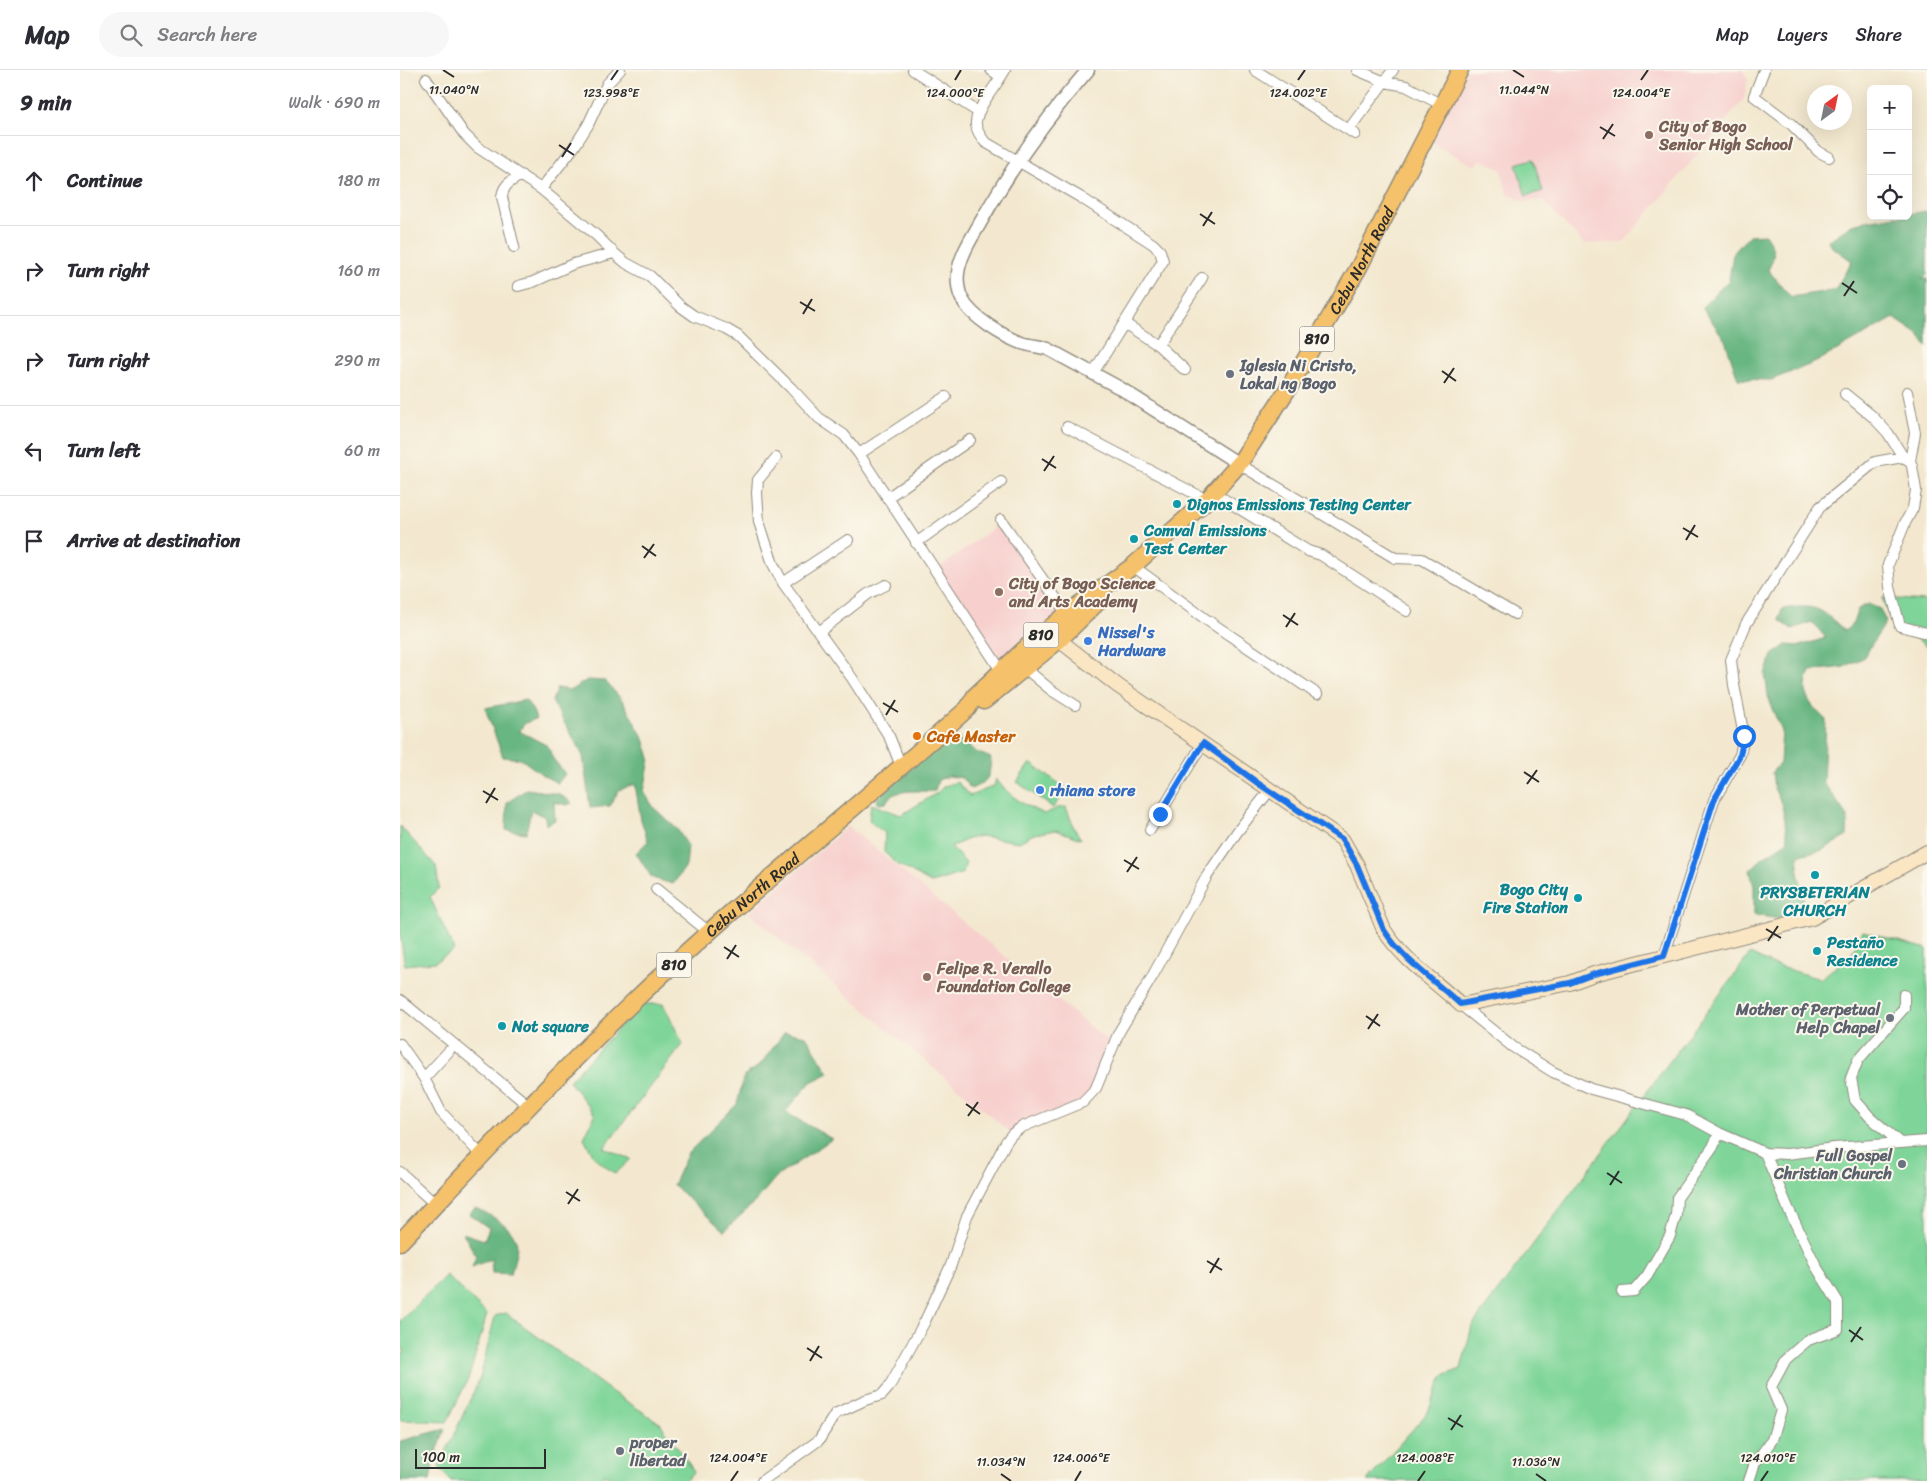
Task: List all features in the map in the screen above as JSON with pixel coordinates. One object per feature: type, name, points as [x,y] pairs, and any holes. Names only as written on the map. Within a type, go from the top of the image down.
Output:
[{"type":"highway","name":"Cebu North Road","points":[[400,1242],[529,1106],[632,1003],[968,708],[981,703],[1005,676],[1211,497],[1239,464],[1291,384],[1359,267],[1460,70]]},
{"type":"highway","name":"Cebu North Road","points":[[1054,634],[1067,614],[1129,569]]},
{"type":"highway","name":"Cebu North Road","points":[[1005,676],[1026,669],[1040,647]]},
{"type":"main road","points":[[1054,634],[1118,686],[1342,839],[1357,865],[1384,930],[1391,940],[1405,956],[1460,1004],[1570,983],[1594,974],[1812,918],[1927,852]]},
{"type":"street","points":[[540,189],[574,148],[588,125],[606,84],[620,70]]},
{"type":"street","points":[[913,70],[978,112]]},
{"type":"street","points":[[991,70],[1003,74],[978,112],[976,124],[978,133],[985,142],[1080,197],[1153,244],[1160,251],[1162,261],[1093,373]]},
{"type":"street","points":[[1088,70],[1054,110],[1017,162],[986,212],[963,257],[958,273],[962,299],[971,311],[1007,336],[1024,344],[1048,349],[1120,388],[1239,464],[1395,558],[1422,559],[1514,614]]},
{"type":"street","points":[[1255,70],[1352,131],[1392,70]]},
{"type":"street","points":[[1356,70],[1385,82],[1406,86],[1442,105]]},
{"type":"street","points":[[1764,70],[1754,96],[1791,124],[1819,152],[1829,157]]},
{"type":"street","points":[[426,80],[464,134],[477,147],[540,189],[598,236],[626,263],[650,276],[680,306],[694,316],[738,336],[819,418],[844,435],[859,454],[1005,676]]},
{"type":"street","points":[[514,247],[502,190],[521,175]]},
{"type":"street","points":[[518,286],[533,282],[573,264],[614,253]]},
{"type":"street","points":[[1158,344],[1202,278]]},
{"type":"street","points":[[1124,323],[1158,344],[1185,370]]},
{"type":"street","points":[[1907,392],[1915,433],[1907,459]]},
{"type":"street","points":[[1845,394],[1872,416],[1888,433],[1912,466],[1916,490],[1913,508],[1888,565],[1890,587],[1900,626],[1927,633]]},
{"type":"street","points":[[859,454],[946,397]]},
{"type":"street","points":[[1067,427],[1211,497],[1308,551],[1321,555],[1407,611]]},
{"type":"street","points":[[887,498],[970,440]]},
{"type":"street","points":[[776,458],[758,480],[757,493],[759,522],[773,564],[783,582],[852,678],[889,736],[901,766]]},
{"type":"street","points":[[1664,956],[1714,800],[1740,755],[1744,736],[1731,660],[1746,624],[1820,507],[1875,462],[1907,459]]},
{"type":"street","points":[[916,543],[1001,482]]},
{"type":"street","points":[[1001,520],[1067,614]]},
{"type":"street","points":[[783,582],[848,540]]},
{"type":"street","points":[[1129,569],[1317,694]]},
{"type":"street","points":[[819,632],[868,594],[886,585]]},
{"type":"street","points":[[1026,669],[1052,690],[1075,705]]},
{"type":"street","points":[[1150,830],[1203,743]]},
{"type":"street","points":[[762,1481],[819,1440],[835,1414],[865,1400],[882,1395],[889,1387],[925,1320],[951,1265],[968,1216],[1006,1142],[1012,1134],[1022,1127],[1083,1102],[1096,1088],[1119,1032],[1152,977],[1207,876],[1237,832],[1270,790]]},
{"type":"street","points":[[656,889],[710,933]]},
{"type":"street","points":[[1900,1143],[1870,1117],[1855,1100],[1851,1078],[1858,1060],[1904,1008],[1904,995]]},
{"type":"street","points":[[400,1000],[529,1106]]},
{"type":"street","points":[[1460,1004],[1513,1047],[1553,1072],[1591,1089],[1686,1115],[1719,1133],[1765,1153],[1787,1154],[1834,1148],[1927,1141]]},
{"type":"street","points":[[400,1044],[424,1078],[441,1112],[482,1156]]},
{"type":"street","points":[[424,1078],[449,1051]]},
{"type":"street","points":[[1622,1292],[1634,1290],[1647,1276],[1670,1236],[1676,1216],[1677,1198],[1713,1147],[1719,1133]]},
{"type":"street","points":[[1749,1481],[1755,1463],[1772,1440],[1782,1410],[1771,1386],[1786,1359],[1808,1340],[1838,1329],[1838,1302],[1817,1268],[1788,1208],[1765,1153]]},
{"type":"street","points":[[400,1172],[436,1205]]},
{"type":"shaded area","points":[[1467,70],[1742,70],[1748,79],[1744,99],[1624,242],[1584,244],[1542,200],[1524,202],[1507,193],[1501,169],[1481,160],[1474,166],[1430,141]]},
{"type":"shaded area","name":"City of Bogo Science and Arts Academy","points":[[999,524],[1063,613],[1002,663],[936,570]]},
{"type":"shaded area","name":"Felipe R. Verallo Foundation College","points":[[848,826],[1107,1041],[1101,1078],[1093,1097],[1011,1133],[749,913]]},
{"type":"green space","points":[[1533,159],[1543,191],[1526,196],[1516,164]]},
{"type":"green space","points":[[1927,211],[1927,275],[1922,279],[1927,279],[1927,347],[1919,335],[1894,318],[1816,362],[1771,380],[1738,379],[1725,340],[1702,307],[1729,280],[1733,254],[1749,235],[1765,234],[1773,252],[1768,270],[1791,297],[1835,290],[1852,261],[1832,247],[1828,241],[1855,223],[1873,220],[1912,220],[1912,213]]},
{"type":"green space","points":[[1882,598],[1925,601],[1927,599],[1927,647],[1889,617]]},
{"type":"green space","points":[[1868,604],[1880,609],[1886,622],[1863,658],[1844,667],[1810,671],[1806,687],[1806,693],[1811,704],[1826,720],[1823,782],[1848,817],[1847,836],[1822,850],[1799,855],[1798,872],[1804,896],[1797,914],[1780,919],[1754,915],[1754,887],[1750,870],[1765,856],[1788,841],[1782,805],[1774,788],[1772,772],[1780,763],[1782,731],[1769,702],[1765,674],[1772,655],[1786,645],[1799,646],[1826,638],[1812,622],[1792,629],[1779,620],[1782,609],[1810,607],[1817,609],[1845,631],[1853,623],[1858,609]]},
{"type":"green space","points":[[587,680],[605,681],[622,700],[644,739],[650,758],[644,792],[654,808],[677,829],[688,846],[686,866],[673,884],[652,878],[636,853],[648,841],[641,820],[635,784],[619,790],[610,806],[590,808],[583,756],[552,701],[557,688],[571,690]]},
{"type":"green space","points":[[526,700],[536,719],[525,723],[519,731],[548,746],[552,757],[565,774],[558,783],[544,776],[521,759],[503,757],[485,708]]},
{"type":"green space","points":[[954,735],[976,752],[991,758],[989,774],[985,781],[971,789],[962,778],[949,776],[938,780],[935,791],[900,792],[889,798],[886,803],[878,804],[877,799],[881,794]]},
{"type":"green space","points":[[1030,763],[1067,789],[1053,808],[1017,782]]},
{"type":"green space","points":[[996,779],[1018,800],[1044,814],[1066,807],[1074,828],[1081,839],[1056,830],[1034,834],[1019,842],[980,836],[968,839],[951,847],[966,863],[963,873],[931,883],[897,864],[884,852],[885,833],[869,821],[871,804],[901,815],[937,793],[944,786],[957,782],[970,796],[994,786]]},
{"type":"green space","points":[[527,789],[559,794],[572,803],[567,805],[554,802],[555,820],[546,825],[545,817],[531,810],[526,833],[506,830],[507,803]]},
{"type":"green space","points":[[400,826],[436,866],[439,888],[430,897],[454,950],[435,962],[405,965],[400,935]]},
{"type":"green space","points":[[1863,931],[1927,949],[1927,1481],[1367,1481],[1428,1412],[1443,1376],[1461,1369],[1472,1326],[1750,954],[1771,964],[1820,979],[1851,955]]},
{"type":"green space","points":[[641,1004],[663,1004],[683,1044],[604,1148],[631,1159],[615,1174],[595,1158],[584,1138],[595,1115],[569,1081]]},
{"type":"green space","points":[[785,1032],[806,1036],[829,1073],[811,1082],[785,1112],[832,1139],[776,1177],[756,1201],[724,1231],[673,1185],[688,1153],[737,1104],[744,1076],[760,1065]]},
{"type":"green space","points":[[475,1208],[502,1223],[513,1233],[517,1247],[511,1274],[492,1273],[491,1259],[472,1267],[476,1256],[463,1233],[484,1240],[489,1228],[469,1214]]},
{"type":"green space","points":[[446,1275],[487,1314],[469,1377],[447,1422],[400,1420],[400,1356],[405,1352],[400,1345],[400,1321]]},
{"type":"green space","points":[[506,1313],[612,1392],[660,1423],[694,1471],[685,1481],[617,1481],[605,1474],[598,1481],[451,1481],[439,1467],[480,1378],[495,1316]]},
{"type":"green space","points":[[445,1429],[433,1463],[430,1481],[400,1481],[400,1441]]},
{"type":"place","name":"City of Bogo Senior High School","points":[[1649,135]]},
{"type":"place","name":"Iglesia Ni Cristo, Lokal ng Bogo","points":[[1230,374]]},
{"type":"place","name":"Dignos Emissions Testing Center","points":[[1177,504]]},
{"type":"place","name":"Comval Emissions Test Center","points":[[1134,539]]},
{"type":"place","name":"City of Bogo Science and Arts Academy","points":[[999,592]]},
{"type":"place","name":"Nissel's Hardware","points":[[1088,641]]},
{"type":"place","name":"Cafe Master","points":[[917,736]]},
{"type":"place","name":"rhiana store","points":[[1040,790]]},
{"type":"place","name":"PRYSBETERIAN CHURCH","points":[[1815,875]]},
{"type":"place","name":"Bogo City Fire Station","points":[[1578,898]]},
{"type":"place","name":"Pestaño Residence","points":[[1817,951]]},
{"type":"place","name":"Felipe R. Verallo Foundation College","points":[[927,977]]},
{"type":"place","name":"Mother of Perpetual Help Chapel","points":[[1890,1018]]},
{"type":"place","name":"Not square","points":[[502,1026]]},
{"type":"place","name":"Full Gospel Christian Church","points":[[1902,1164]]},
{"type":"place","name":"proper libertad","points":[[620,1451]]},
{"type":"route","points":[[1160,814],[1203,743],[1259,784],[1342,839],[1357,865],[1384,930],[1391,940],[1405,956],[1460,1004],[1570,983],[1594,974],[1664,956],[1714,800],[1740,755],[1744,736]]}]
